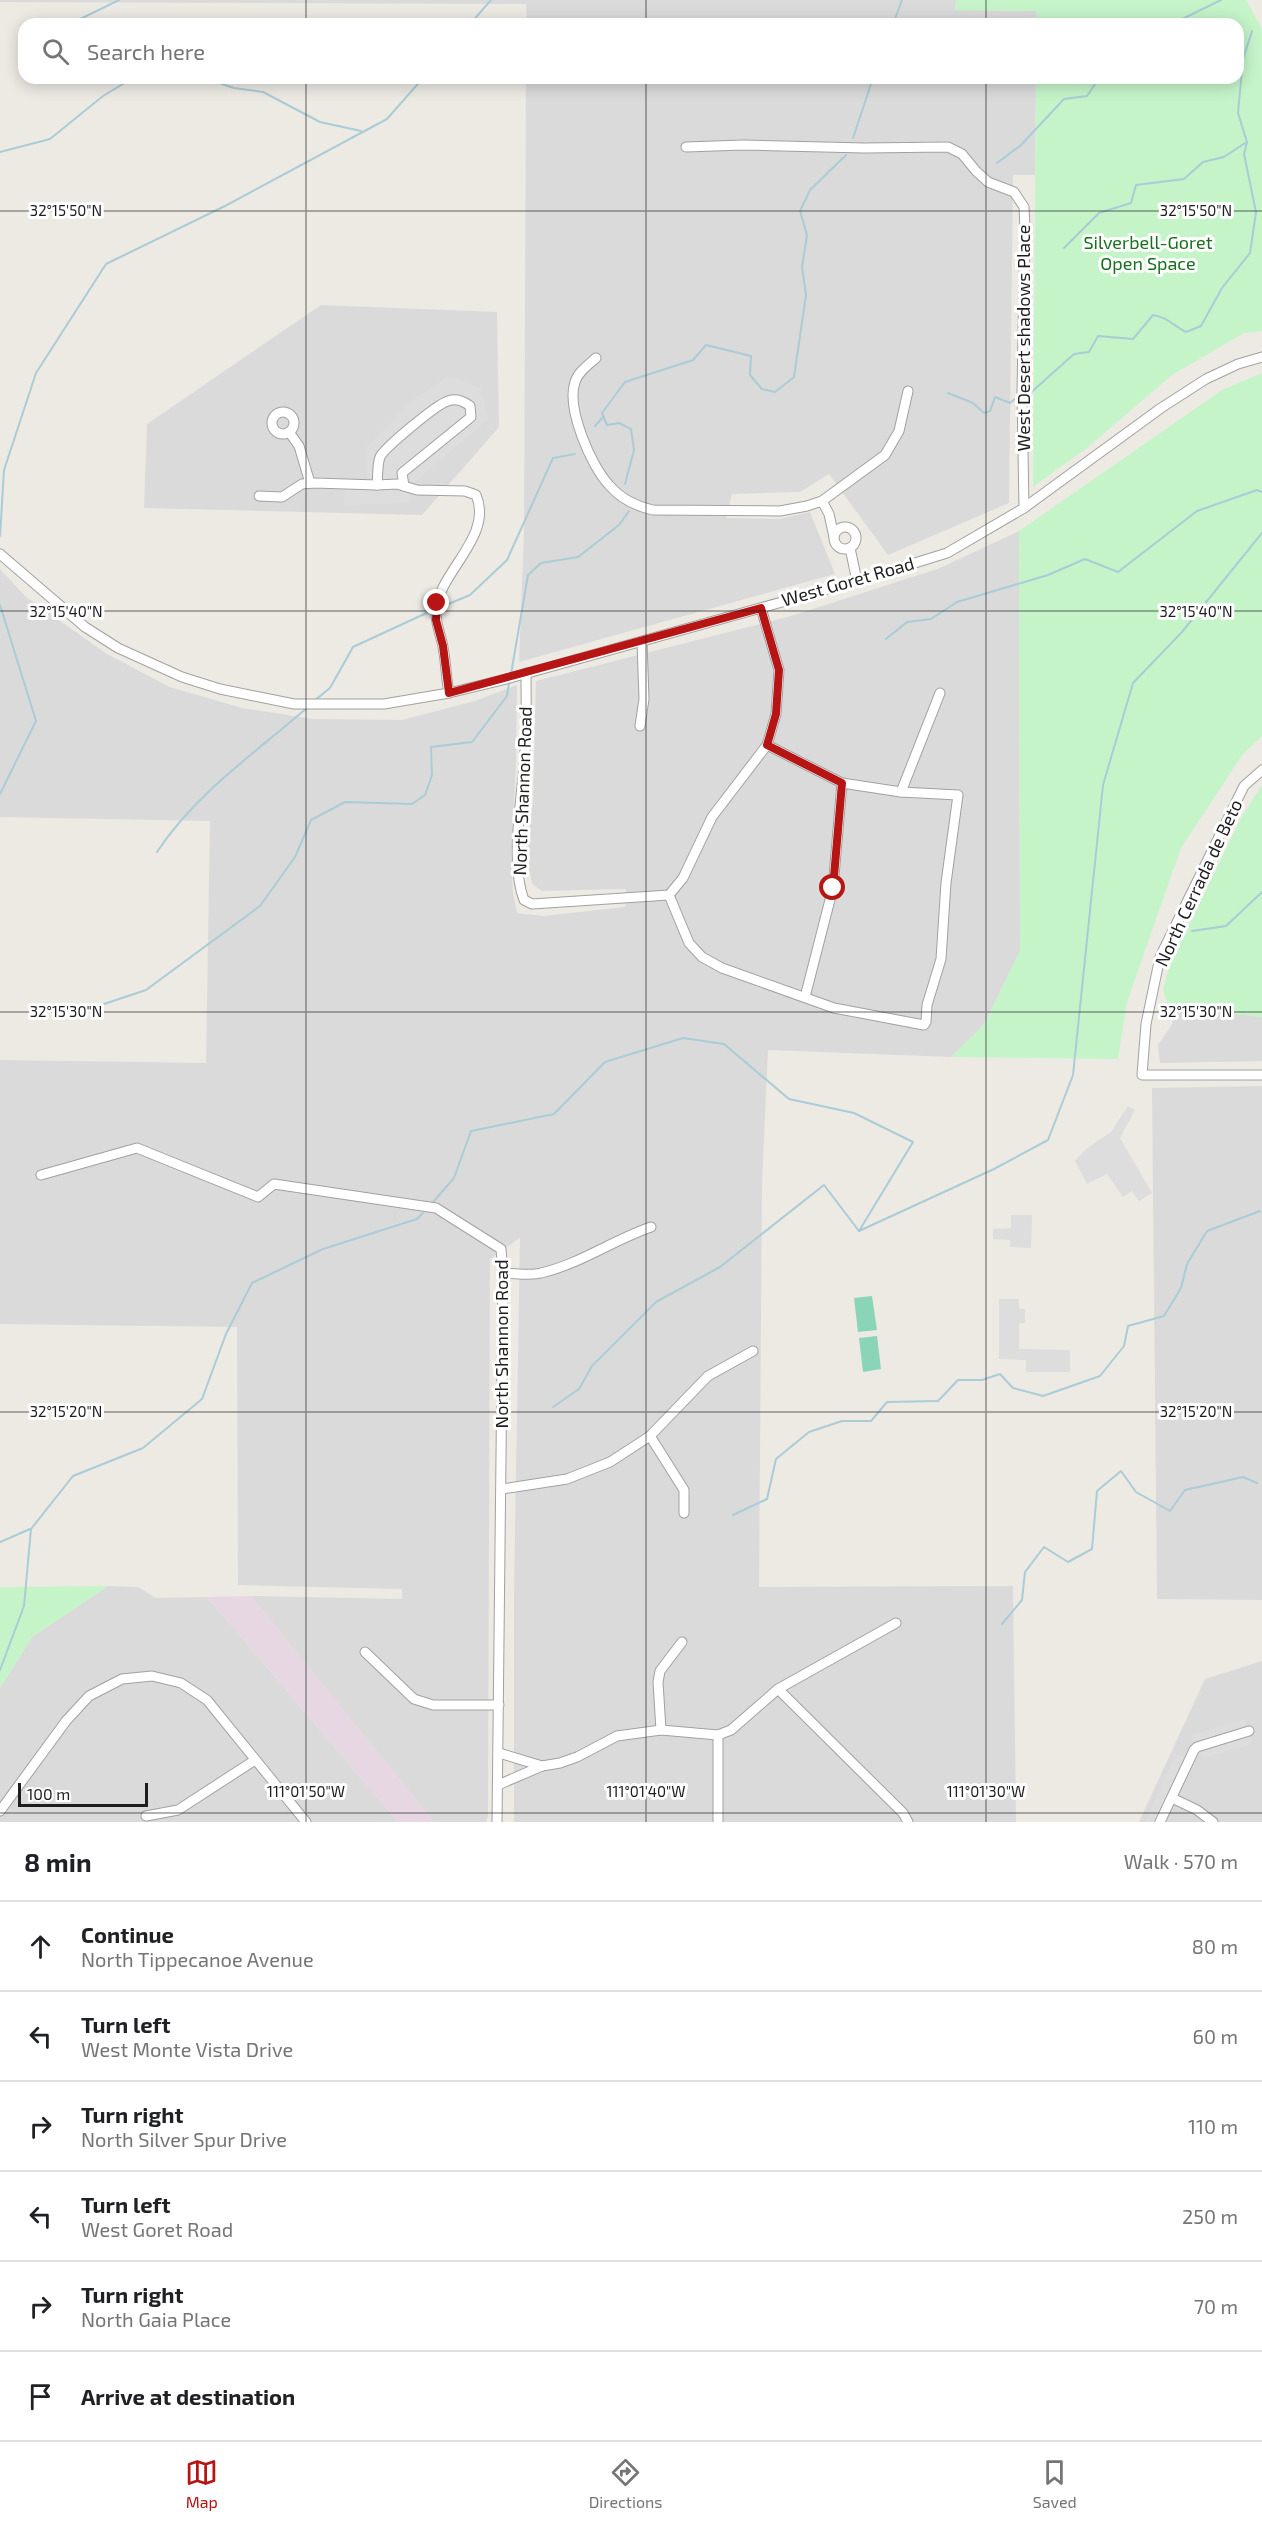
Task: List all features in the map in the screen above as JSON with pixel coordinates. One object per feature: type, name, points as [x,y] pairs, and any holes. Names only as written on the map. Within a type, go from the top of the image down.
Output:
[{"type":"street","name":"West Desert shadows Place","points":[[686,147],[743,145],[864,148],[948,147],[962,154],[988,182],[1014,192],[1024,207],[1025,229],[1022,392],[1024,508]]},
{"type":"street","name":"West Goret Road","points":[[0,555],[85,627],[118,648],[182,677],[220,689],[294,704],[336,706],[384,704],[449,693],[642,642],[947,553],[1024,508],[1161,408],[1197,385],[1238,364],[1262,357]]},
{"type":"street","points":[[596,358],[582,369],[575,381],[573,399],[575,416],[581,433],[608,484],[637,506],[653,510],[780,511],[822,501],[885,455],[900,432],[908,391]]},
{"type":"street","points":[[377,485],[380,457],[415,423],[448,401],[461,400],[470,406],[471,417],[402,473],[404,486]]},
{"type":"street","points":[[289,432],[299,446],[310,483]]},
{"type":"street","points":[[259,496],[282,497],[302,484],[310,483],[377,485],[397,483],[434,491],[465,491],[476,495],[481,506],[478,522],[464,555],[442,589],[435,611],[443,646],[449,693]]},
{"type":"street","points":[[822,501],[829,514],[838,546],[844,549],[850,548],[855,543],[855,534],[837,517],[829,514]]},
{"type":"street","points":[[834,537],[838,530],[846,527]]},
{"type":"street","points":[[850,548],[857,581]]},
{"type":"street","points":[[761,608],[779,670],[776,714],[767,745],[712,817],[683,878],[669,895],[689,944],[702,957],[722,968],[834,1008],[924,1025],[927,1018],[927,1005],[941,959],[946,883],[958,795],[901,792],[842,783],[767,745]]},
{"type":"street","points":[[640,726],[644,699],[642,642]]},
{"type":"street","name":"North Shannon Road","points":[[526,673],[525,751],[518,848],[521,892],[524,900],[532,904],[669,895]]},
{"type":"street","points":[[901,792],[940,693]]},
{"type":"street","name":"North Cerrada de Beto","points":[[1262,770],[1245,786],[1160,957],[1146,1024],[1142,1075],[1262,1075]]},
{"type":"street","points":[[805,998],[833,888],[842,783]]},
{"type":"street","name":"North Shannon Road","points":[[41,1175],[137,1148],[258,1197],[274,1184],[436,1208],[501,1249],[503,1273],[502,1489],[497,1822]]},
{"type":"street","points":[[503,1273],[539,1274],[567,1264],[624,1236],[651,1227]]},
{"type":"street","points":[[502,1489],[567,1479],[610,1462],[650,1436],[708,1376],[753,1352]]},
{"type":"street","points":[[650,1436],[684,1490],[684,1513]]},
{"type":"street","points":[[498,1785],[542,1766],[577,1757],[617,1736],[661,1730],[718,1735],[731,1730],[778,1689],[896,1623]]},
{"type":"street","points":[[661,1730],[658,1682],[660,1671],[681,1642]]},
{"type":"street","points":[[364,1652],[414,1699],[433,1705],[499,1705]]},
{"type":"street","points":[[0,1811],[66,1720],[88,1696],[122,1679],[152,1676],[182,1683],[207,1700],[306,1822]]},
{"type":"street","points":[[778,1689],[903,1813],[908,1822]]},
{"type":"street","points":[[1160,1822],[1182,1772],[1197,1747],[1249,1731]]},
{"type":"street","points":[[718,1735],[718,1822]]},
{"type":"street","points":[[499,1753],[542,1766]]},
{"type":"street","points":[[146,1816],[178,1810],[255,1760]]},
{"type":"street","points":[[1172,1798],[1197,1810],[1213,1822]]},
{"type":"shaded area","points":[[0,0],[957,0],[955,10],[1037,11],[1037,18],[527,18],[526,4],[0,2]]},
{"type":"shaded area","points":[[526,84],[1036,84],[1035,175],[1013,175],[1009,503],[888,555],[829,474],[800,492],[732,494],[726,518],[779,519],[810,512],[835,574],[519,662],[524,532]]},
{"type":"shaded area","points":[[321,305],[497,312],[499,427],[422,515],[144,508],[147,424]]},
{"type":"shaded area","points":[[449,376],[481,388],[488,420],[412,484],[409,503],[344,505],[345,483],[366,482],[366,448],[409,402]]},
{"type":"shaded area","points":[[1019,531],[1020,952],[983,1026],[951,1057],[768,1050],[762,1185],[759,1587],[1013,1586],[1016,1822],[514,1822],[514,1588],[520,1238],[490,1259],[488,1816],[486,1822],[434,1822],[251,1596],[402,1599],[402,1589],[238,1585],[237,1327],[0,1324],[0,1060],[206,1063],[210,821],[0,817],[0,569],[26,597],[107,654],[170,687],[242,708],[313,719],[402,720],[475,701],[517,685],[516,765],[511,856],[513,894],[517,913],[543,916],[625,907],[626,889],[542,891],[532,884],[526,850],[533,802],[536,681],[791,616],[940,568]]},
{"type":"shaded area","points":[[1168,1006],[1262,1017],[1262,1061],[1160,1063],[1158,1045],[1173,1023]]},
{"type":"shaded area","points":[[1262,1086],[1262,1600],[1157,1599],[1152,1088]]},
{"type":"shaded area","points":[[1128,1106],[1135,1110],[1120,1138],[1152,1193],[1139,1201],[1132,1191],[1123,1197],[1107,1174],[1087,1184],[1075,1161],[1086,1149],[1111,1132]]},
{"type":"shaded area","points":[[1011,1215],[1032,1215],[1031,1248],[1010,1247],[1010,1240],[993,1239],[993,1229],[1011,1228]]},
{"type":"shaded area","points":[[999,1299],[1019,1299],[1019,1309],[1025,1309],[1025,1323],[1019,1323],[1019,1349],[1070,1350],[1070,1372],[1026,1372],[1026,1360],[999,1359]]},
{"type":"shaded area","points":[[108,1586],[138,1587],[156,1598],[207,1597],[398,1822],[0,1822],[0,1688],[32,1637]]},
{"type":"shaded area","points":[[251,1596],[434,1822],[398,1822],[207,1597]]},
{"type":"shaded area","points":[[1262,1661],[1262,1822],[1139,1822],[1205,1679]]},
{"type":"shaded area","points":[[1245,1719],[1252,1744],[1203,1758],[1202,1753],[1196,1755],[1191,1735]]},
{"type":"shaded area","points":[[1176,1754],[1184,1758],[1155,1822],[1145,1822]]},
{"type":"green space","name":"Silverbell-Goret Open Space","points":[[957,0],[1246,0],[1262,29],[1262,331],[1244,333],[1172,375],[1088,447],[1033,487],[1036,84],[1244,84],[1244,18],[1037,18],[1036,11],[954,10]]},
{"type":"green space","points":[[1262,373],[1262,736],[1242,755],[1181,848],[1127,1002],[1118,1059],[951,1057],[983,1026],[1020,951],[1019,531],[1222,390]]},
{"type":"green space","points":[[1262,785],[1262,1017],[1168,1006],[1163,989],[1170,964],[1240,820]]},
{"type":"green space","points":[[872,1296],[877,1330],[858,1332],[854,1298]]},
{"type":"green space","points":[[877,1336],[881,1369],[863,1372],[859,1338]]},
{"type":"green space","points":[[108,1586],[32,1637],[0,1688],[0,1587]]},
{"type":"waterway","points":[[82,18],[119,0]]},
{"type":"waterway","points":[[475,18],[491,0]]},
{"type":"waterway","points":[[895,18],[902,0]]},
{"type":"waterway","points":[[1184,18],[1221,0]]},
{"type":"waterway","points":[[1244,56],[1252,31]]},
{"type":"waterway","points":[[0,152],[50,139],[103,96],[123,84]]},
{"type":"waterway","points":[[222,84],[263,92],[320,122],[361,131]]},
{"type":"waterway","points":[[0,536],[4,470],[36,373],[106,264],[225,206],[387,119],[418,84]]},
{"type":"waterway","points":[[853,138],[871,84]]},
{"type":"waterway","points":[[997,163],[1021,145],[1064,99],[1087,96],[1095,84]]},
{"type":"waterway","points":[[1027,396],[1074,354],[1089,352],[1098,336],[1133,339],[1153,315],[1167,320],[1186,332],[1201,326],[1222,288],[1250,253],[1256,212],[1244,154],[1247,142],[1238,113],[1241,84]]},
{"type":"waterway","points":[[1064,248],[1099,213],[1131,203],[1136,185],[1184,179],[1203,162],[1224,157],[1245,143]]},
{"type":"waterway","points":[[625,484],[634,450],[631,429],[619,423],[607,425],[602,413],[625,382],[693,360],[706,345],[751,356],[750,375],[762,389],[775,392],[794,377],[806,295],[802,267],[807,235],[800,211],[810,190],[846,155]]},
{"type":"waterway","points":[[948,393],[973,403],[984,413],[990,411],[995,397],[1010,403],[1015,399]]},
{"type":"waterway","points":[[595,426],[603,417]]},
{"type":"waterway","points":[[439,608],[470,595],[507,560],[553,458],[575,454]]},
{"type":"waterway","points":[[886,639],[907,622],[931,619],[957,602],[1048,575],[1085,559],[1118,572],[1197,511],[1257,490],[1262,492]]},
{"type":"waterway","points":[[511,674],[528,575],[541,563],[578,557],[619,525],[629,511]]},
{"type":"waterway","points":[[434,1201],[454,1178],[471,1131],[554,1114],[605,1062],[683,1038],[724,1044],[789,1099],[854,1113],[913,1142],[859,1231],[994,1169],[1048,1140],[1073,1075],[1103,785],[1133,683],[1182,632],[1262,533]]},
{"type":"waterway","points":[[0,605],[36,721],[0,794]]},
{"type":"waterway","points":[[314,701],[330,688],[353,647],[433,610]]},
{"type":"waterway","points":[[86,1010],[146,990],[260,906],[295,857],[311,820],[345,802],[412,804],[425,795],[432,775],[431,747],[472,742],[507,696],[509,683]]},
{"type":"waterway","points":[[157,852],[208,792],[308,707]]},
{"type":"waterway","points":[[1192,931],[1226,926],[1262,892]]},
{"type":"waterway","points":[[553,1407],[579,1389],[592,1366],[656,1302],[720,1267],[824,1185],[859,1231]]},
{"type":"waterway","points":[[733,1515],[767,1499],[776,1459],[809,1432],[842,1421],[871,1421],[887,1402],[938,1401],[958,1380],[982,1380],[1000,1374],[1013,1388],[1043,1396],[1100,1376],[1124,1346],[1128,1326],[1164,1316],[1181,1288],[1187,1264],[1207,1231],[1260,1211]]},
{"type":"waterway","points":[[0,1670],[24,1606],[31,1529],[73,1476],[143,1448],[202,1399],[226,1334],[252,1283],[323,1249],[417,1219],[423,1213]]},
{"type":"waterway","points":[[1002,1624],[1022,1600],[1025,1572],[1044,1547],[1068,1562],[1092,1549],[1097,1491],[1121,1471],[1136,1492],[1170,1511],[1185,1490],[1243,1477],[1257,1483]]},
{"type":"waterway","points":[[0,1542],[30,1529]]},
{"type":"route","points":[[437,603],[436,620],[443,646],[449,693],[761,608],[779,670],[776,714],[767,745],[842,783],[833,888]]}]
